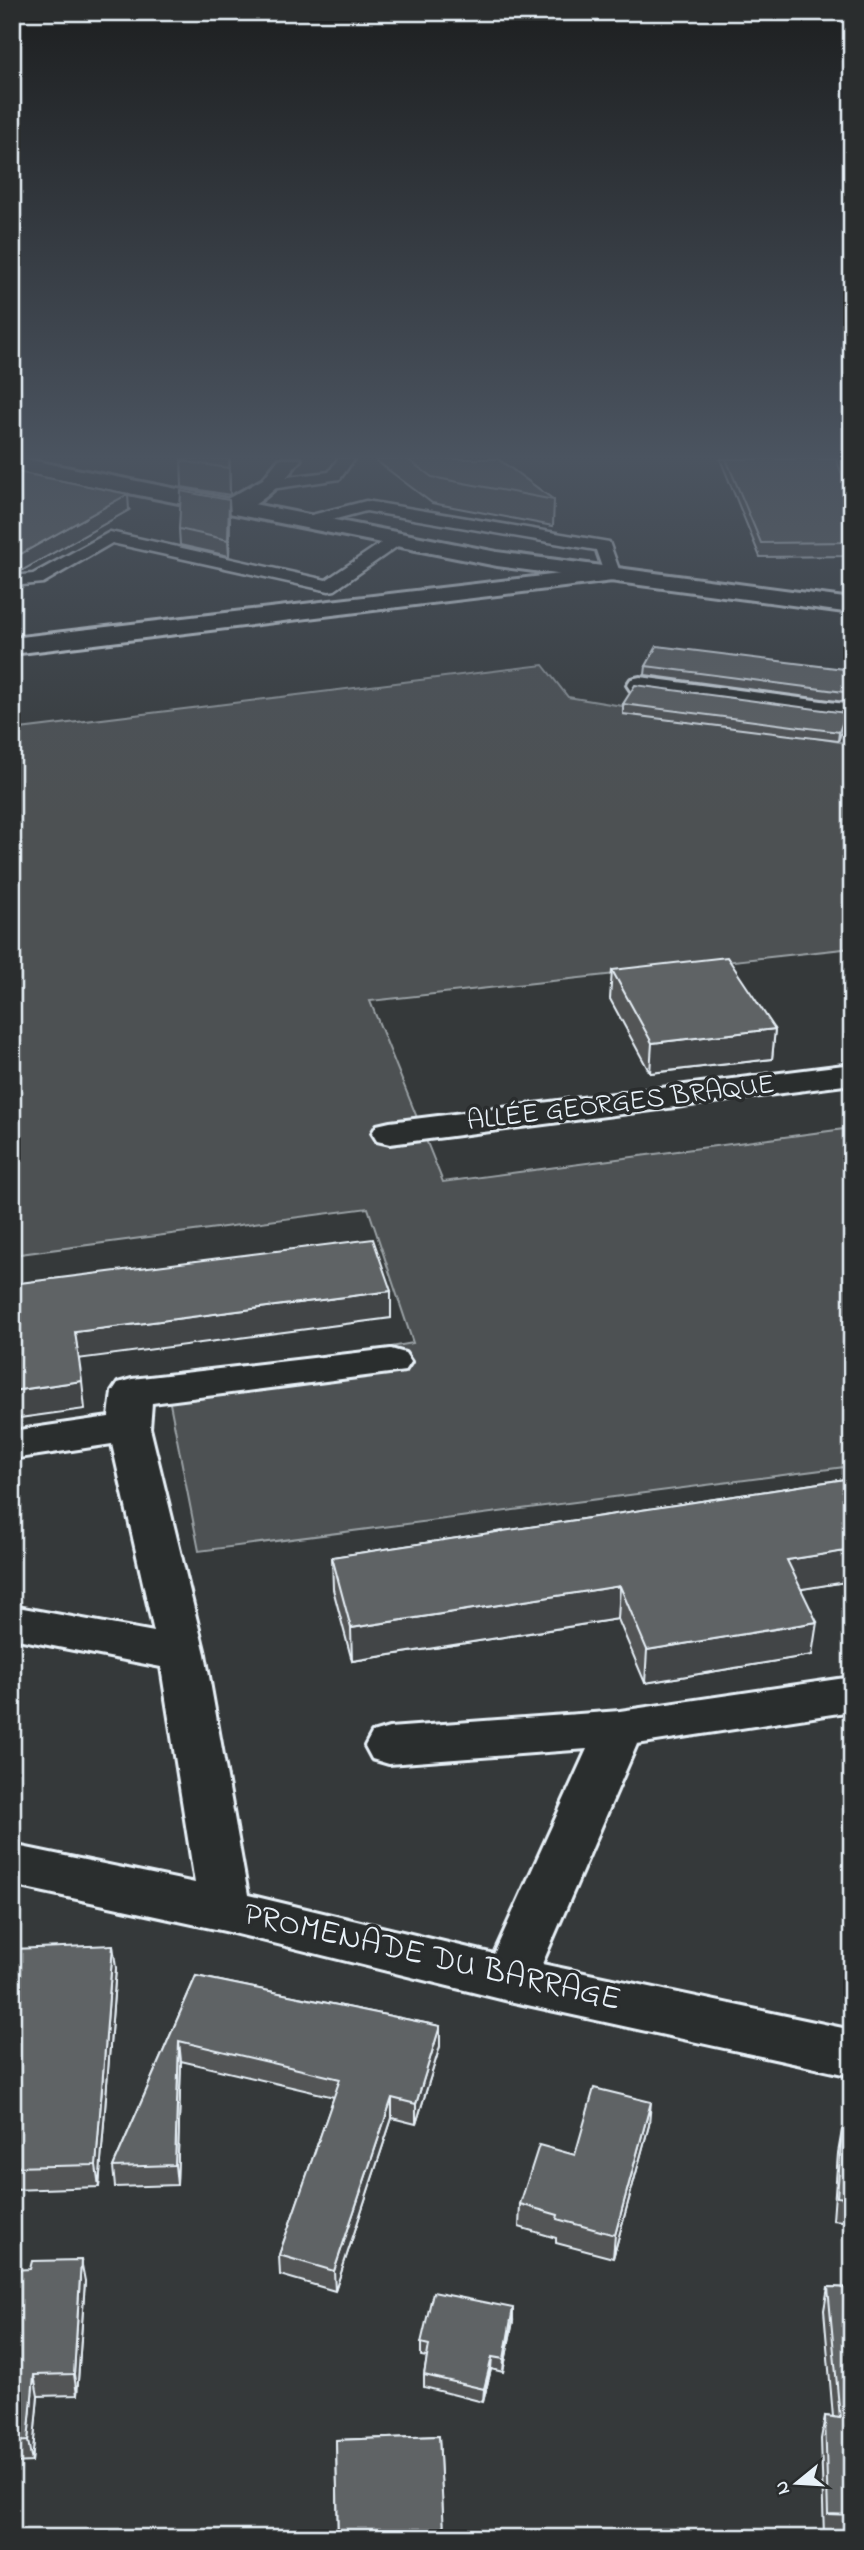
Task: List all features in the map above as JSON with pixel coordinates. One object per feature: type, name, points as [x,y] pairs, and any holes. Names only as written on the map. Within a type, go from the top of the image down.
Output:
[{"type":"street","points":[[12,646],[587,578]]},
{"type":"street","points":[[635,578],[852,606]]},
{"type":"street","points":[[640,685],[852,713]]},
{"type":"street","name":"ALLÉE GEORGES BRAQUE","points":[[390,1133],[852,1074]]},
{"type":"street","points":[[225,1910],[182,1654],[129,1428],[132,1392],[391,1362]]},
{"type":"street","points":[[12,1445],[129,1428]]},
{"type":"street","points":[[12,1622],[182,1654]]},
{"type":"street","points":[[389,1746],[620,1729],[852,1694]]},
{"type":"street","points":[[509,1979],[620,1729]]},
{"type":"street","name":"PROMENADE DU BARRAGE","points":[[12,1865],[225,1910],[509,1979],[852,2053]]},
{"type":"lane","points":[[12,581],[39,578]]},
{"type":"lane","points":[[293,578],[329,586],[341,578]]},
{"type":"shaded area","points":[[543,665],[568,697],[852,744],[852,948],[370,1001],[443,1182],[852,1128],[852,1466],[199,1551],[167,1388],[413,1343],[368,1208],[12,1255],[12,730]]},
{"type":"building","points":[[657,646],[852,670],[852,693],[646,666]]},
{"type":"building","points":[[635,685],[846,713],[839,732],[623,704]]},
{"type":"building","points":[[727,957],[775,1029],[652,1043],[612,970]]},
{"type":"building","points":[[373,1239],[391,1291],[75,1332],[82,1381],[12,1391],[12,1284]]},
{"type":"building","points":[[852,1478],[852,1550],[787,1560],[817,1622],[647,1650],[620,1586],[351,1628],[332,1557]]},
{"type":"building","points":[[113,1945],[96,2165],[12,2167],[12,1949]]},
{"type":"building","points":[[196,1976],[440,2026],[416,2104],[392,2098],[334,2271],[279,2255],[340,2079],[179,2041],[175,2165],[113,2167]]},
{"type":"building","points":[[594,2088],[651,2102],[615,2235],[557,2219],[558,2215],[520,2204],[539,2145],[575,2155]]},
{"type":"building","points":[[842,2130],[852,2132],[852,2199],[837,2197]]},
{"type":"building","points":[[81,2260],[74,2374],[34,2375],[28,2441],[12,2442],[12,2270],[30,2269],[32,2261]]},
{"type":"building","points":[[828,2287],[852,2288],[852,2515],[828,2514],[825,2416],[840,2418]]},
{"type":"building","points":[[433,2292],[513,2308],[504,2359],[492,2357],[484,2389],[424,2375],[429,2345],[421,2343]]},
{"type":"building","points":[[439,2436],[444,2532],[338,2537],[336,2440]]}]
